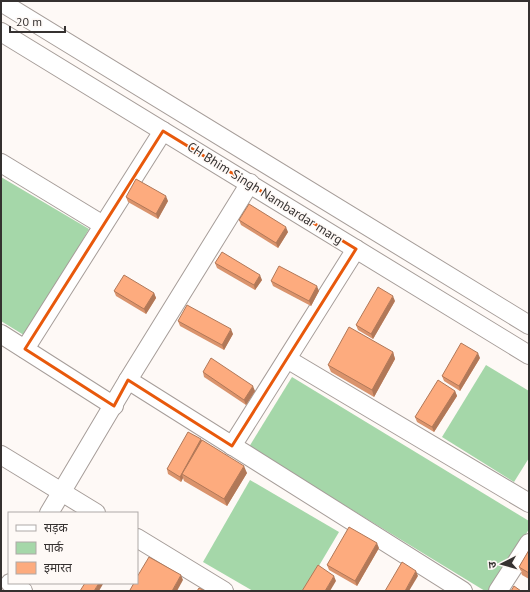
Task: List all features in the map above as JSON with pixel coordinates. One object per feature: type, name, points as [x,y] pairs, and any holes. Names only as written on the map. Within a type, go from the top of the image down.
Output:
[{"type":"street","name":"CH Bhim Singh Nambardar marg","points":[[1,2],[529,325]]},
{"type":"street","name":"CH Bhim Singh Nambardar marg","points":[[1,32],[529,355]]},
{"type":"street","points":[[25,349],[163,131]]},
{"type":"street","points":[[1,163],[103,225]]},
{"type":"street","points":[[50,512],[114,406],[128,380],[250,183]]},
{"type":"street","points":[[232,446],[356,249]]},
{"type":"street","points":[[1,334],[114,406]]},
{"type":"street","points":[[287,359],[529,503]]},
{"type":"street","points":[[128,380],[462,591]]},
{"type":"street","points":[[1,455],[94,512]]},
{"type":"street","points":[[138,539],[224,591]]},
{"type":"street","points":[[498,591],[529,543]]},
{"type":"street","points":[[9,584],[23,591]]},
{"type":"highlighted area","points":[[163,131],[356,249],[232,446],[128,380],[114,406],[25,349]]},
{"type":"green space","points":[[1,177],[89,229],[27,337],[1,321]]},
{"type":"green space","points":[[486,365],[529,391],[529,458],[514,482],[442,437]]},
{"type":"green space","points":[[292,377],[529,521],[529,529],[491,591],[485,591],[249,447]]},
{"type":"green space","points":[[250,480],[339,532],[304,591],[253,591],[203,562]]},
{"type":"building","points":[[136,179],[166,196],[156,214],[126,197]]},
{"type":"building","points":[[249,204],[286,227],[276,243],[239,220]]},
{"type":"building","points":[[222,252],[260,275],[254,285],[215,263]]},
{"type":"building","points":[[279,266],[317,286],[309,301],[271,281]]},
{"type":"building","points":[[124,275],[154,293],[144,309],[114,291]]},
{"type":"building","points":[[378,287],[393,296],[371,334],[356,325]]},
{"type":"building","points":[[187,305],[231,329],[222,345],[178,321]]},
{"type":"building","points":[[349,327],[393,352],[372,390],[328,365]]},
{"type":"building","points":[[461,343],[478,353],[459,386],[442,376]]},
{"type":"building","points":[[211,358],[253,386],[244,400],[203,372]]},
{"type":"building","points":[[438,380],[455,391],[432,427],[415,417]]},
{"type":"building","points":[[188,432],[201,439],[180,477],[167,469]]},
{"type":"building","points":[[202,440],[244,466],[224,499],[182,474]]},
{"type":"building","points":[[349,527],[377,543],[355,581],[327,565]]},
{"type":"building","points":[[529,550],[529,573],[519,567]]},
{"type":"building","points":[[149,557],[181,575],[172,591],[130,590],[133,584],[138,584],[138,575]]},
{"type":"building","points":[[402,562],[416,571],[405,591],[385,591]]},
{"type":"building","points":[[318,565],[334,576],[325,591],[302,591]]},
{"type":"building","points":[[84,584],[98,584],[94,591],[80,591]]},
{"type":"building","points":[[514,586],[521,591],[511,591]]},
{"type":"building","points":[[199,588],[205,591],[197,591]]}]
